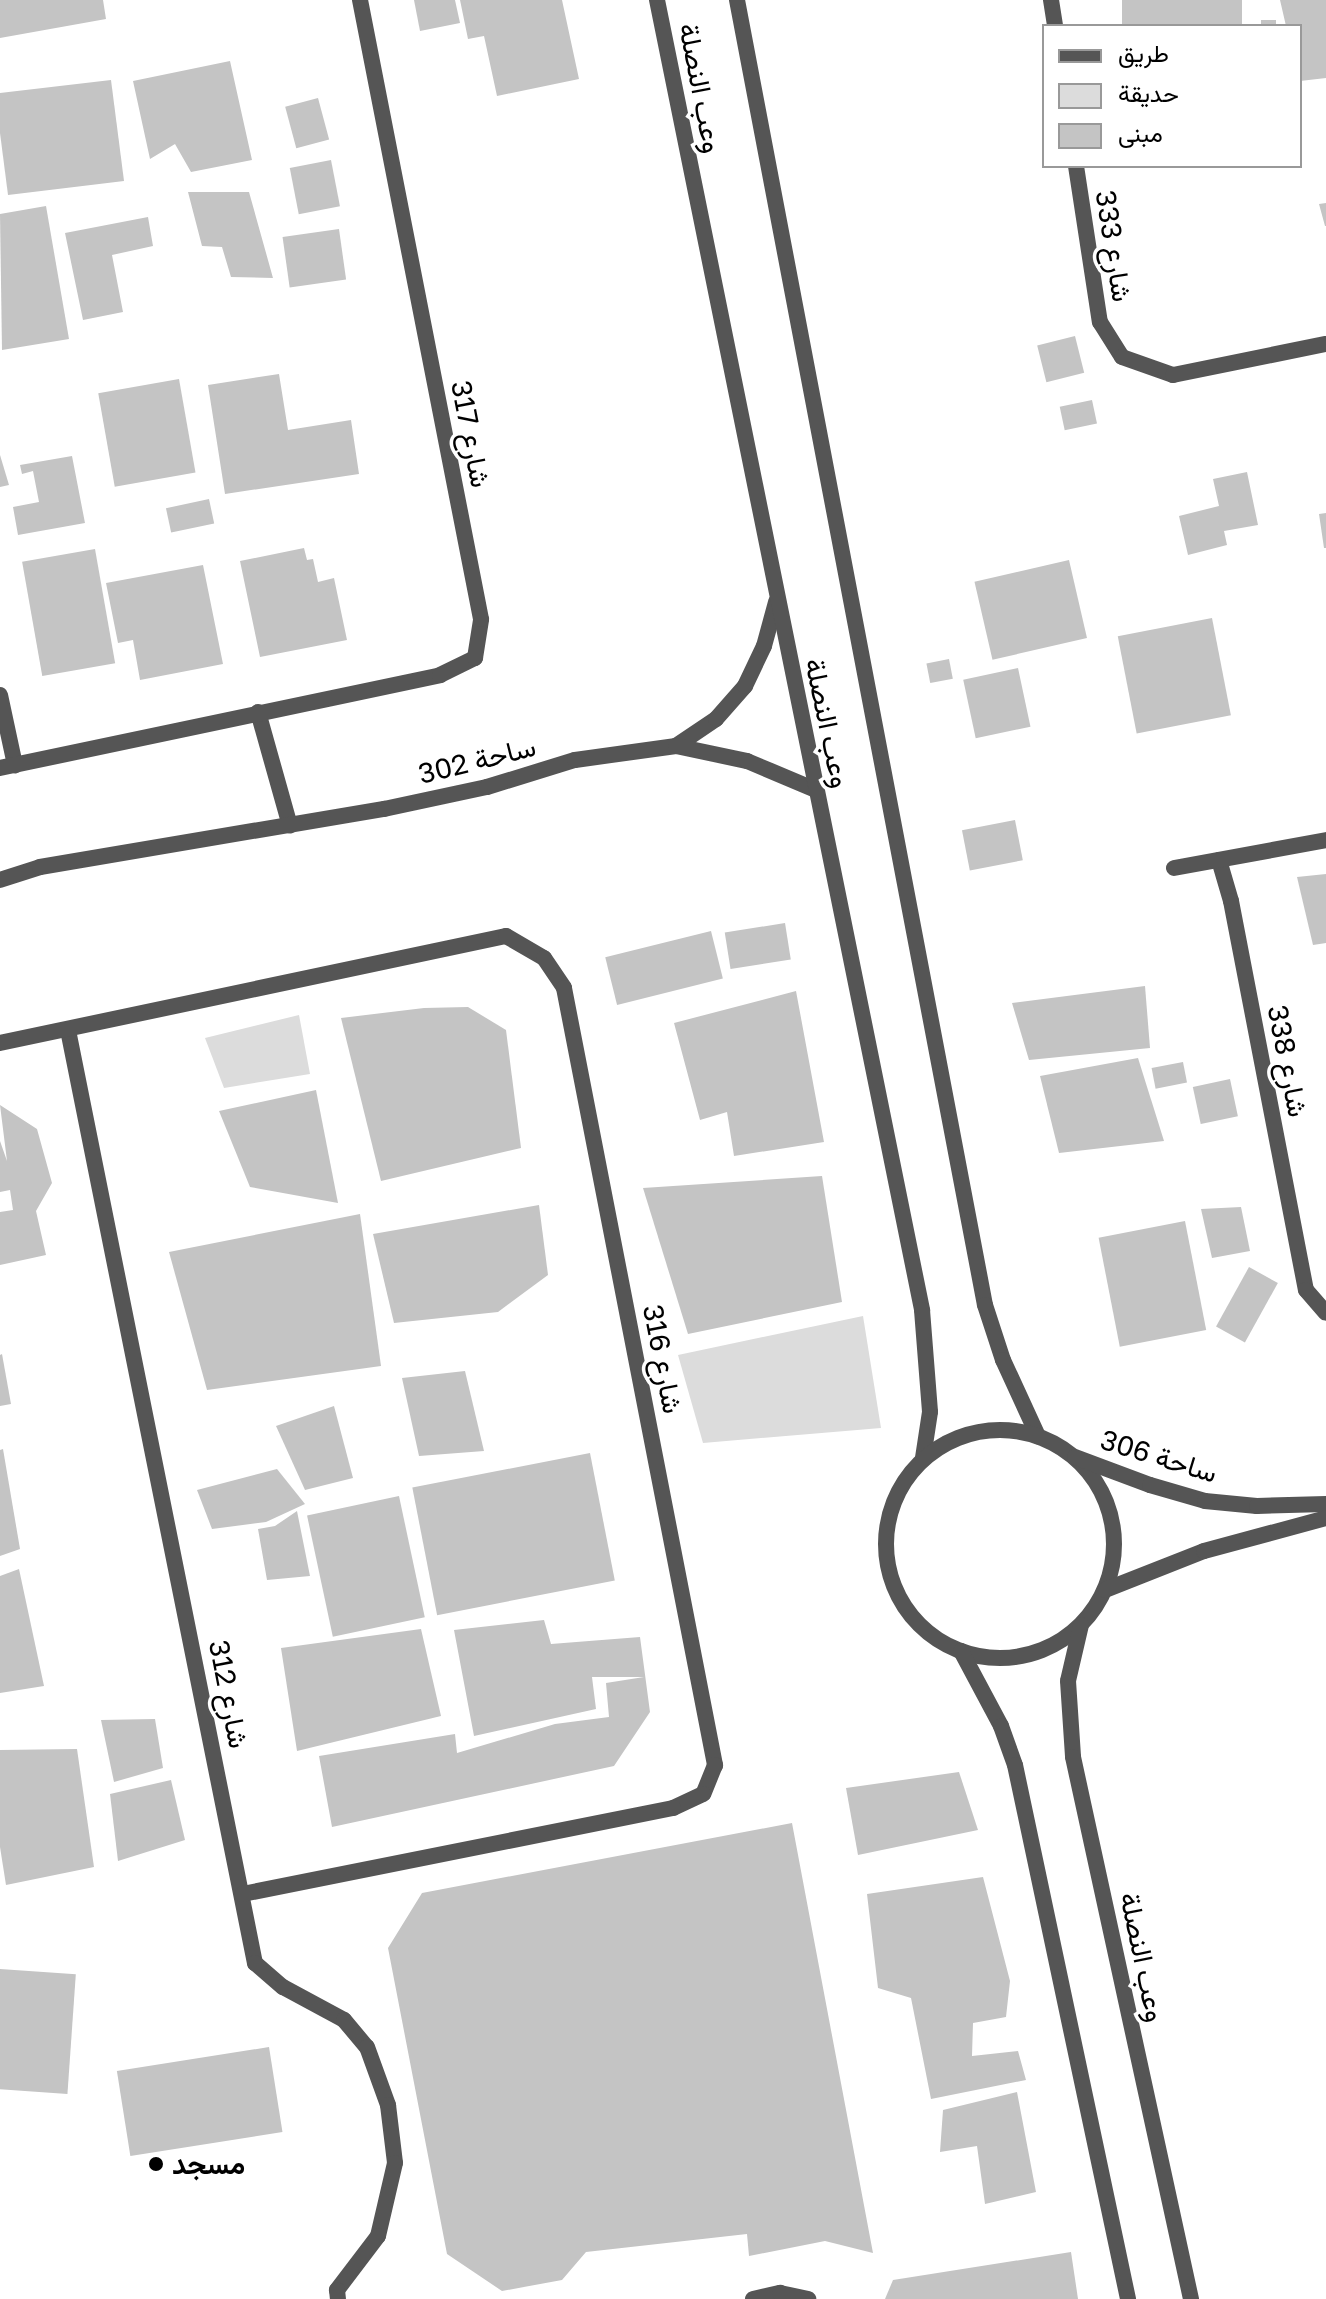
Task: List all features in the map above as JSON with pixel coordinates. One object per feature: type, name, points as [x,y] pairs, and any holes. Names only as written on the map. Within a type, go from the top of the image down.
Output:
[{"type":"street","name":"شارع 317","points":[[258,712],[440,675],[475,658],[481,619],[360,0]]},
{"type":"street","name":"وعب النصلة","points":[[657,0],[776,602],[922,1310],[930,1412],[923,1458]]},
{"type":"street","name":"وعب النصلة","points":[[737,0],[985,1305],[1003,1360],[1038,1436]]},
{"type":"street","points":[[1051,0],[1055,24]]},
{"type":"street","name":"شارع 333","points":[[1076,168],[1100,322],[1122,357],[1173,375],[1326,344]]},
{"type":"street","name":"ساحة 302","points":[[676,746],[716,719],[745,686],[764,646],[776,602]]},
{"type":"street","points":[[0,695],[8,766],[258,712],[290,826]]},
{"type":"street","name":"ساحة 302","points":[[0,880],[40,867],[290,826],[487,787],[575,760],[676,746],[747,761],[816,790]]},
{"type":"street","points":[[1174,868],[1326,840]]},
{"type":"street","name":"شارع 338","points":[[1219,860],[1231,901],[1306,1290],[1326,1313]]},
{"type":"street","name":"شارع 316","points":[[68,1030],[506,936],[544,958],[564,988],[715,1765],[703,1794],[673,1808],[243,1894]]},
{"type":"street","points":[[0,1043],[68,1030]]},
{"type":"street","name":"شارع 312","points":[[68,1030],[255,1963],[283,1987],[344,2020],[367,2047],[388,2105],[395,2163],[378,2236],[337,2290],[338,2299]]},
{"type":"street","points":[[998,1429],[1038,1436],[1073,1456],[1097,1484],[1112,1517],[1114,1555],[1105,1590],[1081,1625],[1055,1644],[1025,1656],[993,1657],[961,1651],[926,1631],[901,1601],[887,1565],[887,1525],[899,1489],[923,1458],[958,1437],[998,1429]]},
{"type":"street","name":"ساحة 306","points":[[1073,1456],[1150,1485],[1205,1501],[1257,1506],[1326,1504]]},
{"type":"street","points":[[1105,1590],[1204,1551],[1326,1518]]},
{"type":"street","name":"وعب النصلة","points":[[1081,1625],[1068,1681],[1073,1757],[1191,2299]]},
{"type":"street","points":[[961,1651],[1001,1726],[1015,1765],[1128,2299]]},
{"type":"street","points":[[753,2299],[780,2293],[808,2299]]},
{"type":"green space","points":[[299,1015],[310,1074],[224,1088],[205,1038]]},
{"type":"green space","points":[[863,1316],[881,1428],[703,1443],[678,1355]]},
{"type":"building","points":[[0,0],[103,0],[106,19],[0,38]]},
{"type":"building","points":[[414,0],[455,0],[460,23],[420,31]]},
{"type":"building","points":[[460,0],[562,0],[579,79],[497,96],[484,36],[468,39]]},
{"type":"building","points":[[1122,0],[1242,0],[1242,24],[1122,24]]},
{"type":"building","points":[[1280,0],[1326,0],[1326,78],[1302,81],[1302,24],[1286,24]]},
{"type":"building","points":[[1261,20],[1276,20],[1276,24],[1261,24]]},
{"type":"building","points":[[230,61],[252,160],[191,172],[175,144],[150,159],[133,81]]},
{"type":"building","points":[[111,80],[124,181],[8,195],[0,133],[0,93]]},
{"type":"building","points":[[318,98],[329,140],[296,148],[285,107]]},
{"type":"building","points":[[331,160],[340,206],[299,214],[290,168]]},
{"type":"building","points":[[188,192],[249,192],[273,278],[231,277],[222,247],[202,246]]},
{"type":"building","points":[[1326,203],[1326,226],[1325,226],[1319,204]]},
{"type":"building","points":[[46,206],[69,339],[2,350],[0,214]]},
{"type":"building","points":[[148,217],[153,246],[112,255],[123,312],[83,320],[65,233]]},
{"type":"building","points":[[339,229],[346,280],[290,287],[283,237]]},
{"type":"building","points":[[1075,336],[1084,373],[1046,382],[1037,345]]},
{"type":"building","points":[[279,374],[288,430],[351,420],[359,474],[225,494],[208,385]]},
{"type":"building","points":[[179,379],[195,473],[115,487],[98,393]]},
{"type":"building","points":[[1092,400],[1097,423],[1065,430],[1060,407]]},
{"type":"building","points":[[0,455],[9,485],[0,487]]},
{"type":"building","points":[[72,456],[85,523],[18,535],[13,507],[39,502],[33,471],[22,474],[20,465]]},
{"type":"building","points":[[1247,472],[1258,525],[1224,531],[1227,545],[1188,555],[1179,516],[1219,506],[1213,479]]},
{"type":"building","points":[[209,499],[214,523],[171,533],[166,508]]},
{"type":"building","points":[[1326,513],[1326,548],[1324,548],[1319,514]]},
{"type":"building","points":[[304,548],[307,560],[313,559],[318,582],[334,578],[347,640],[260,657],[240,561]]},
{"type":"building","points":[[95,549],[115,663],[42,676],[22,562]]},
{"type":"building","points":[[1069,560],[1087,638],[992,660],[974,582]]},
{"type":"building","points":[[203,565],[223,664],[140,680],[133,640],[118,643],[106,583]]},
{"type":"building","points":[[1212,618],[1231,715],[1137,733],[1118,636]]},
{"type":"building","points":[[949,659],[953,679],[930,683],[926,663]]},
{"type":"building","points":[[1018,668],[1030,727],[976,738],[963,680]]},
{"type":"building","points":[[1015,820],[1023,860],[970,871],[962,830]]},
{"type":"building","points":[[1326,874],[1326,943],[1313,945],[1297,877]]},
{"type":"building","points":[[785,923],[791,960],[731,969],[725,933]]},
{"type":"building","points":[[711,931],[723,979],[617,1005],[605,957]]},
{"type":"building","points":[[1145,986],[1150,1048],[1029,1060],[1012,1003]]},
{"type":"building","points":[[796,991],[824,1142],[734,1156],[727,1112],[700,1120],[674,1023]]},
{"type":"building","points":[[468,1007],[506,1030],[521,1148],[381,1181],[341,1018],[424,1008]]},
{"type":"building","points":[[1138,1058],[1164,1141],[1059,1153],[1040,1076]]},
{"type":"building","points":[[1183,1062],[1187,1083],[1156,1089],[1152,1068]]},
{"type":"building","points":[[1230,1079],[1238,1116],[1201,1124],[1193,1087]]},
{"type":"building","points":[[316,1090],[338,1203],[250,1187],[219,1111]]},
{"type":"building","points":[[0,1105],[37,1129],[52,1183],[36,1211],[46,1255],[0,1265],[0,1212],[13,1210],[10,1190],[0,1192],[0,1141],[7,1161]]},
{"type":"building","points":[[822,1176],[842,1302],[688,1334],[643,1188]]},
{"type":"building","points":[[539,1205],[548,1275],[498,1312],[394,1323],[373,1234]]},
{"type":"building","points":[[1241,1207],[1250,1251],[1212,1258],[1201,1209]]},
{"type":"building","points":[[360,1214],[381,1366],[207,1390],[169,1252]]},
{"type":"building","points":[[1185,1221],[1206,1330],[1120,1347],[1099,1238]]},
{"type":"building","points":[[1249,1267],[1278,1283],[1245,1342],[1216,1326]]},
{"type":"building","points":[[0,1355],[11,1404],[0,1406]]},
{"type":"building","points":[[465,1371],[484,1451],[419,1456],[402,1378]]},
{"type":"building","points":[[334,1406],[353,1478],[305,1490],[276,1426]]},
{"type":"building","points":[[3,1449],[20,1549],[0,1556],[0,1450]]},
{"type":"building","points":[[590,1453],[615,1581],[437,1615],[412,1488]]},
{"type":"building","points":[[277,1469],[305,1504],[266,1522],[212,1529],[197,1490]]},
{"type":"building","points":[[399,1496],[425,1617],[333,1637],[307,1516]]},
{"type":"building","points":[[297,1511],[310,1576],[267,1580],[258,1529],[275,1526]]},
{"type":"building","points":[[19,1569],[44,1686],[0,1693],[0,1576]]},
{"type":"building","points":[[544,1620],[551,1644],[640,1637],[650,1712],[614,1766],[332,1827],[319,1756],[455,1734],[457,1753],[555,1724],[609,1717],[606,1683],[644,1677],[592,1677],[596,1709],[474,1736],[454,1630]]},
{"type":"building","points":[[421,1629],[441,1716],[297,1751],[281,1648]]},
{"type":"building","points":[[155,1719],[163,1768],[114,1782],[101,1720]]},
{"type":"building","points":[[77,1749],[94,1867],[6,1885],[0,1847],[0,1750]]},
{"type":"building","points":[[959,1772],[978,1830],[858,1855],[846,1788]]},
{"type":"building","points":[[171,1780],[185,1840],[118,1861],[110,1794]]},
{"type":"building","points":[[792,1823],[873,2253],[825,2241],[749,2256],[747,2234],[586,2252],[562,2280],[502,2291],[447,2254],[388,1948],[422,1893]]},
{"type":"building","points":[[983,1877],[1010,1981],[1006,2017],[973,2023],[972,2056],[1018,2051],[1026,2080],[931,2099],[911,1998],[878,1988],[867,1894]]},
{"type":"building","points":[[0,1969],[76,1974],[67,2094],[0,2089]]},
{"type":"building","points":[[269,2047],[282,2132],[130,2156],[117,2071]]},
{"type":"building","points":[[1017,2092],[1036,2192],[985,2204],[977,2146],[940,2152],[943,2110]]},
{"type":"building","points":[[1071,2252],[1078,2299],[885,2299],[893,2280]]},
{"type":"place","name":"مسجد","points":[[156,2164]]}]
